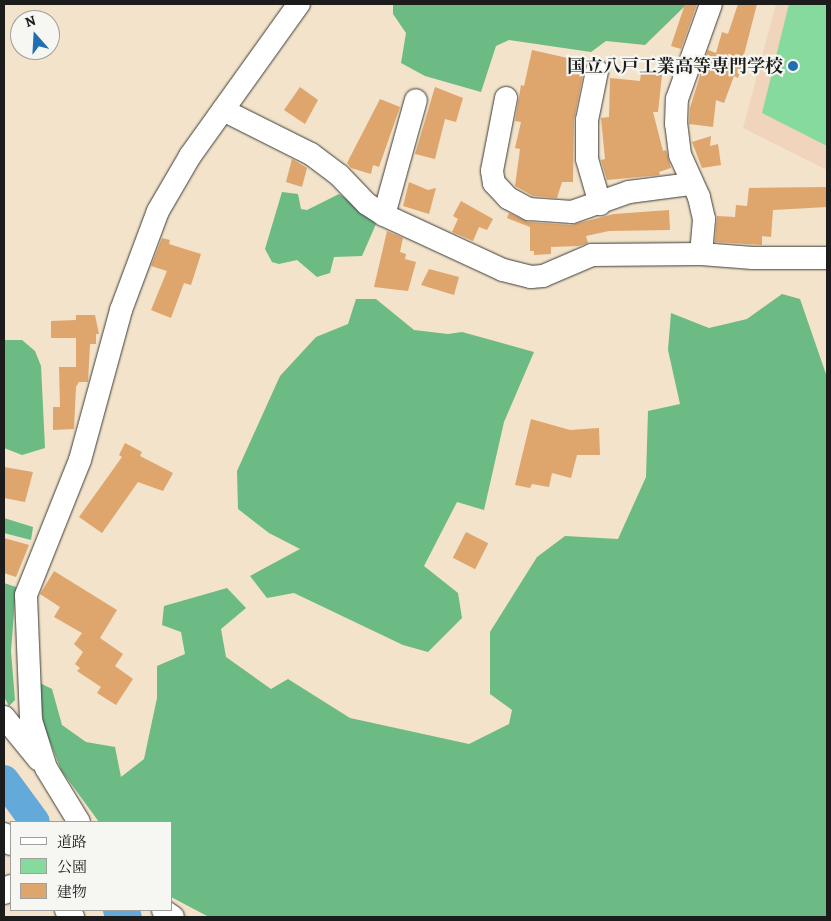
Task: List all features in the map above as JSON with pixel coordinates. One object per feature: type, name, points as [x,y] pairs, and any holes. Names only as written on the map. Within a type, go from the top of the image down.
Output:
[{"type":"street","points":[[46,768],[31,720],[26,595],[80,460],[121,310],[158,211],[190,156],[299,4]]},
{"type":"street","points":[[701,254],[704,219],[680,155],[676,124],[677,99],[711,4]]},
{"type":"street","points":[[597,71],[587,120],[587,159],[600,204]]},
{"type":"street","points":[[506,98],[492,171],[494,183],[508,198],[529,210],[572,212],[600,204],[629,192],[691,184]]},
{"type":"street","points":[[384,215],[416,100]]},
{"type":"street","points":[[223,110],[311,154],[340,175],[367,204],[384,215],[503,270],[531,278],[543,276],[570,262],[592,255],[701,254],[753,258],[827,258]]},
{"type":"street","points":[[4,717],[46,768],[78,821]]},
{"type":"shaded area","name":"国立八戸工業高等専門学校","points":[[776,4],[827,4],[827,170],[743,128]]},
{"type":"green space","points":[[393,4],[687,4],[645,45],[606,41],[591,52],[509,40],[496,46],[481,92],[425,76],[401,63],[406,33],[393,14]]},
{"type":"green space","name":"国立八戸工業高等専門学校","points":[[789,4],[827,4],[827,146],[762,113]]},
{"type":"green space","points":[[282,192],[298,194],[301,209],[307,210],[339,194],[361,209],[376,224],[362,256],[334,257],[330,273],[317,277],[297,260],[279,264],[272,262],[265,249]]},
{"type":"green space","points":[[782,294],[800,299],[827,377],[827,917],[209,917],[172,898],[172,821],[98,821],[61,770],[43,724],[40,683],[52,689],[62,725],[86,742],[115,747],[121,777],[144,759],[157,698],[157,666],[185,654],[181,632],[162,625],[164,606],[227,588],[246,608],[221,629],[226,657],[271,689],[288,679],[350,718],[469,744],[509,724],[512,710],[490,694],[490,632],[537,557],[565,536],[618,539],[646,477],[648,411],[680,404],[668,350],[671,313],[709,328],[747,319]]},
{"type":"green space","points":[[356,299],[376,299],[414,330],[448,334],[462,332],[534,352],[504,422],[484,510],[457,502],[424,566],[458,593],[462,618],[428,652],[403,645],[294,593],[267,598],[250,576],[300,549],[269,533],[238,509],[237,471],[280,376],[316,337],[348,324]]},
{"type":"green space","points":[[4,340],[22,340],[35,351],[41,366],[45,448],[22,455],[4,448]]},
{"type":"green space","points":[[4,518],[33,527],[31,540],[4,533]]},
{"type":"green space","points":[[4,583],[16,587],[11,651],[15,700],[9,706],[4,697]]},
{"type":"building","points":[[685,4],[697,4],[681,49],[671,46]]},
{"type":"building","points":[[738,4],[757,4],[738,78],[734,76],[724,103],[716,100],[713,127],[689,124],[690,108],[708,50],[716,53],[722,32],[728,34]]},
{"type":"building","points":[[532,50],[572,59],[570,67],[584,70],[574,120],[573,182],[562,182],[557,198],[533,196],[515,186],[520,149],[515,148],[521,122],[515,121],[521,85],[524,86]]},
{"type":"building","points":[[641,73],[662,75],[658,112],[653,112],[663,151],[666,150],[671,168],[659,172],[660,175],[607,180],[601,160],[605,159],[601,118],[609,117],[610,78],[640,81]]},
{"type":"building","points":[[300,87],[318,100],[305,124],[284,110]]},
{"type":"building","points":[[435,87],[463,98],[456,122],[445,119],[435,159],[415,154]]},
{"type":"building","points":[[380,99],[400,107],[379,167],[373,165],[371,174],[351,168],[347,163]]},
{"type":"building","points":[[711,136],[710,146],[718,144],[721,165],[702,168],[692,142]]},
{"type":"building","points":[[292,159],[307,168],[302,187],[286,182]]},
{"type":"building","points":[[409,182],[428,190],[436,188],[429,214],[403,206]]},
{"type":"building","points":[[827,187],[827,207],[773,210],[771,237],[762,236],[762,245],[715,242],[717,216],[735,217],[736,205],[747,206],[749,188]]},
{"type":"building","points":[[461,201],[493,219],[487,230],[479,227],[473,241],[452,232],[458,219],[453,216]]},
{"type":"building","points":[[669,210],[670,230],[609,231],[586,236],[588,243],[579,246],[551,247],[551,254],[534,255],[534,251],[530,251],[530,227],[507,218],[509,213],[528,222],[571,225],[614,214]]},
{"type":"building","points":[[387,231],[403,238],[400,252],[406,254],[405,259],[416,262],[408,291],[374,287]]},
{"type":"building","points":[[162,238],[170,240],[169,244],[201,254],[191,285],[184,283],[171,318],[151,310],[167,271],[151,266]]},
{"type":"building","points":[[429,269],[459,277],[454,295],[421,285]]},
{"type":"building","points":[[76,315],[95,315],[99,334],[96,334],[96,344],[90,344],[88,382],[79,382],[76,387],[74,429],[53,430],[53,407],[60,407],[59,367],[76,367],[76,338],[51,338],[51,321],[76,320]]},
{"type":"building","points":[[531,419],[570,430],[599,428],[600,455],[577,455],[571,478],[552,473],[549,487],[532,484],[530,488],[515,485]]},
{"type":"building","points":[[125,443],[142,452],[140,456],[173,473],[163,491],[138,482],[102,533],[79,517],[122,457],[119,455]]},
{"type":"building","points":[[4,467],[33,472],[25,502],[4,498]]},
{"type":"building","points":[[466,532],[488,543],[475,569],[453,558]]},
{"type":"building","points":[[4,538],[29,545],[16,577],[4,573]]},
{"type":"building","points":[[54,571],[117,610],[100,638],[123,654],[115,666],[133,679],[116,705],[97,693],[101,687],[77,671],[80,668],[75,664],[83,652],[74,644],[82,633],[54,617],[60,607],[40,594]]},
{"type":"waterway","points":[[4,780],[34,821]]},
{"type":"waterway","points":[[119,911],[127,917]]},
{"type":"place","name":"国立八戸工業高等専門学校","points":[[793,66]]}]
